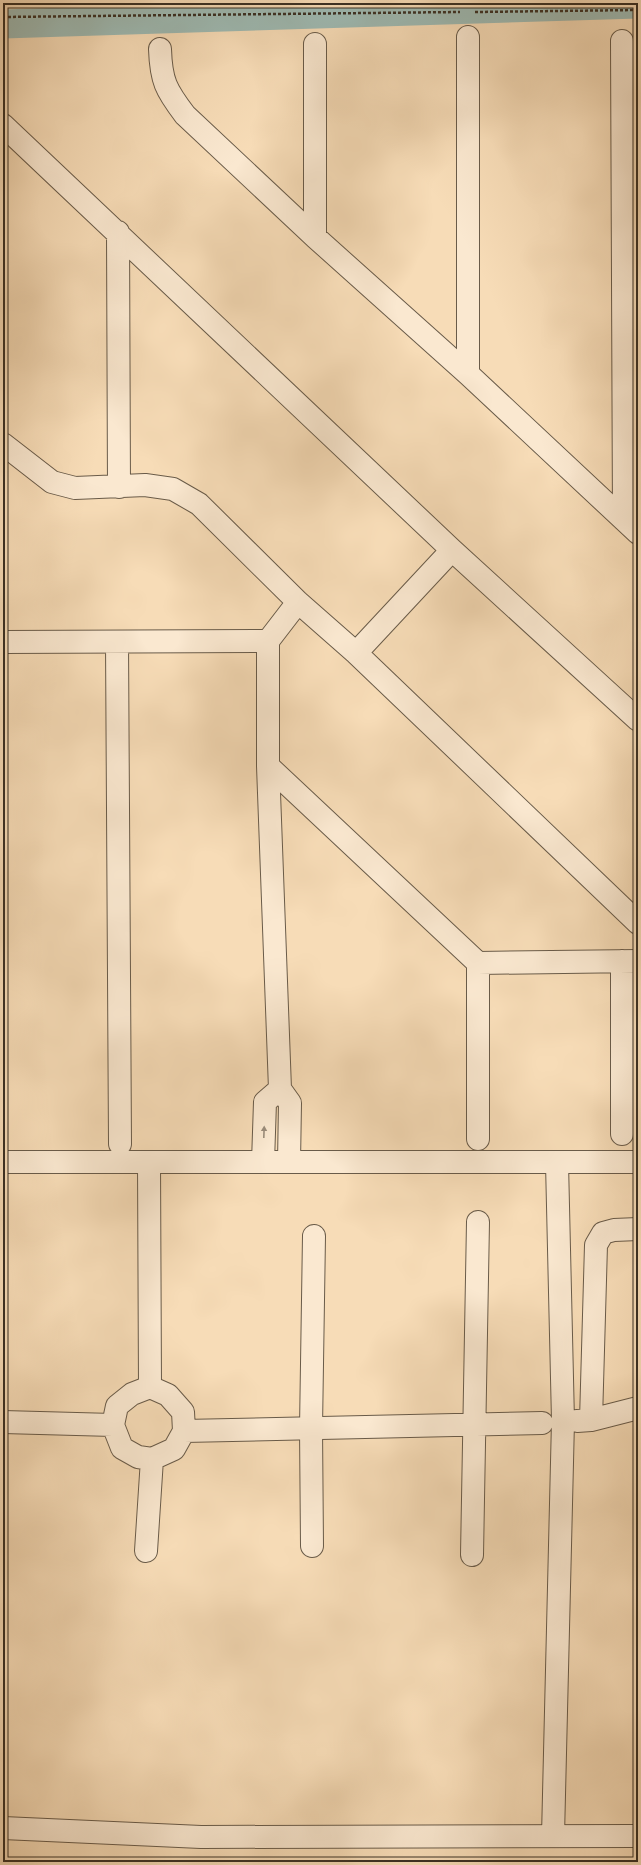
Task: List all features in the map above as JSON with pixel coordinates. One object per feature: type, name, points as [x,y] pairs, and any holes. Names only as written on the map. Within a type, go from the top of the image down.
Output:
[{"type":"street","points":[[468,37],[468,374]]},
{"type":"street","points":[[622,41],[631,527]]},
{"type":"street","points":[[315,44],[315,237]]},
{"type":"street","points":[[160,49],[161,71],[168,93],[185,115],[315,237],[468,374],[631,527]]},
{"type":"street","points":[[3,125],[118,232],[452,550],[638,720]]},
{"type":"street","points":[[118,232],[119,486]]},
{"type":"street","points":[[3,444],[52,482],[75,488],[145,485],[173,488],[199,504],[298,602],[356,653],[638,923]]},
{"type":"street","points":[[356,653],[452,550]]},
{"type":"street","points":[[289,1162],[290,1103],[280,1089],[268,766],[268,642],[298,602]]},
{"type":"street","points":[[3,642],[268,642]]},
{"type":"street","points":[[117,642],[120,1144]]},
{"type":"street","points":[[268,766],[478,963],[630,961],[622,1134]]},
{"type":"street","points":[[478,963],[478,1139]]},
{"type":"street","points":[[263,1162],[265,1102],[280,1089]]},
{"type":"street","points":[[3,1162],[638,1162]]},
{"type":"street","points":[[149,1162],[150,1388]]},
{"type":"street","points":[[553,1836],[563,1421],[558,1163]]},
{"type":"street","points":[[472,1555],[478,1222]]},
{"type":"street","points":[[591,1420],[596,1245],[604,1233],[614,1230],[638,1228]]},
{"type":"street","points":[[312,1546],[311,1428],[314,1236]]},
{"type":"street","points":[[150,1388],[168,1395],[183,1412],[184,1431],[174,1449],[152,1459],[138,1457],[122,1448],[113,1425],[117,1406],[132,1394],[150,1388]]},
{"type":"street","points":[[563,1421],[591,1420],[638,1408]]},
{"type":"street","points":[[3,1422],[113,1425]]},
{"type":"street","points":[[184,1431],[542,1422]]},
{"type":"street","points":[[146,1551],[152,1459]]},
{"type":"street","points":[[3,1828],[201,1837],[638,1836]]},
{"type":"path","points":[[471,12],[638,10]]},
{"type":"path","points":[[3,17],[463,12]]},
{"type":"waterway","points":[[3,24],[638,4]]}]
